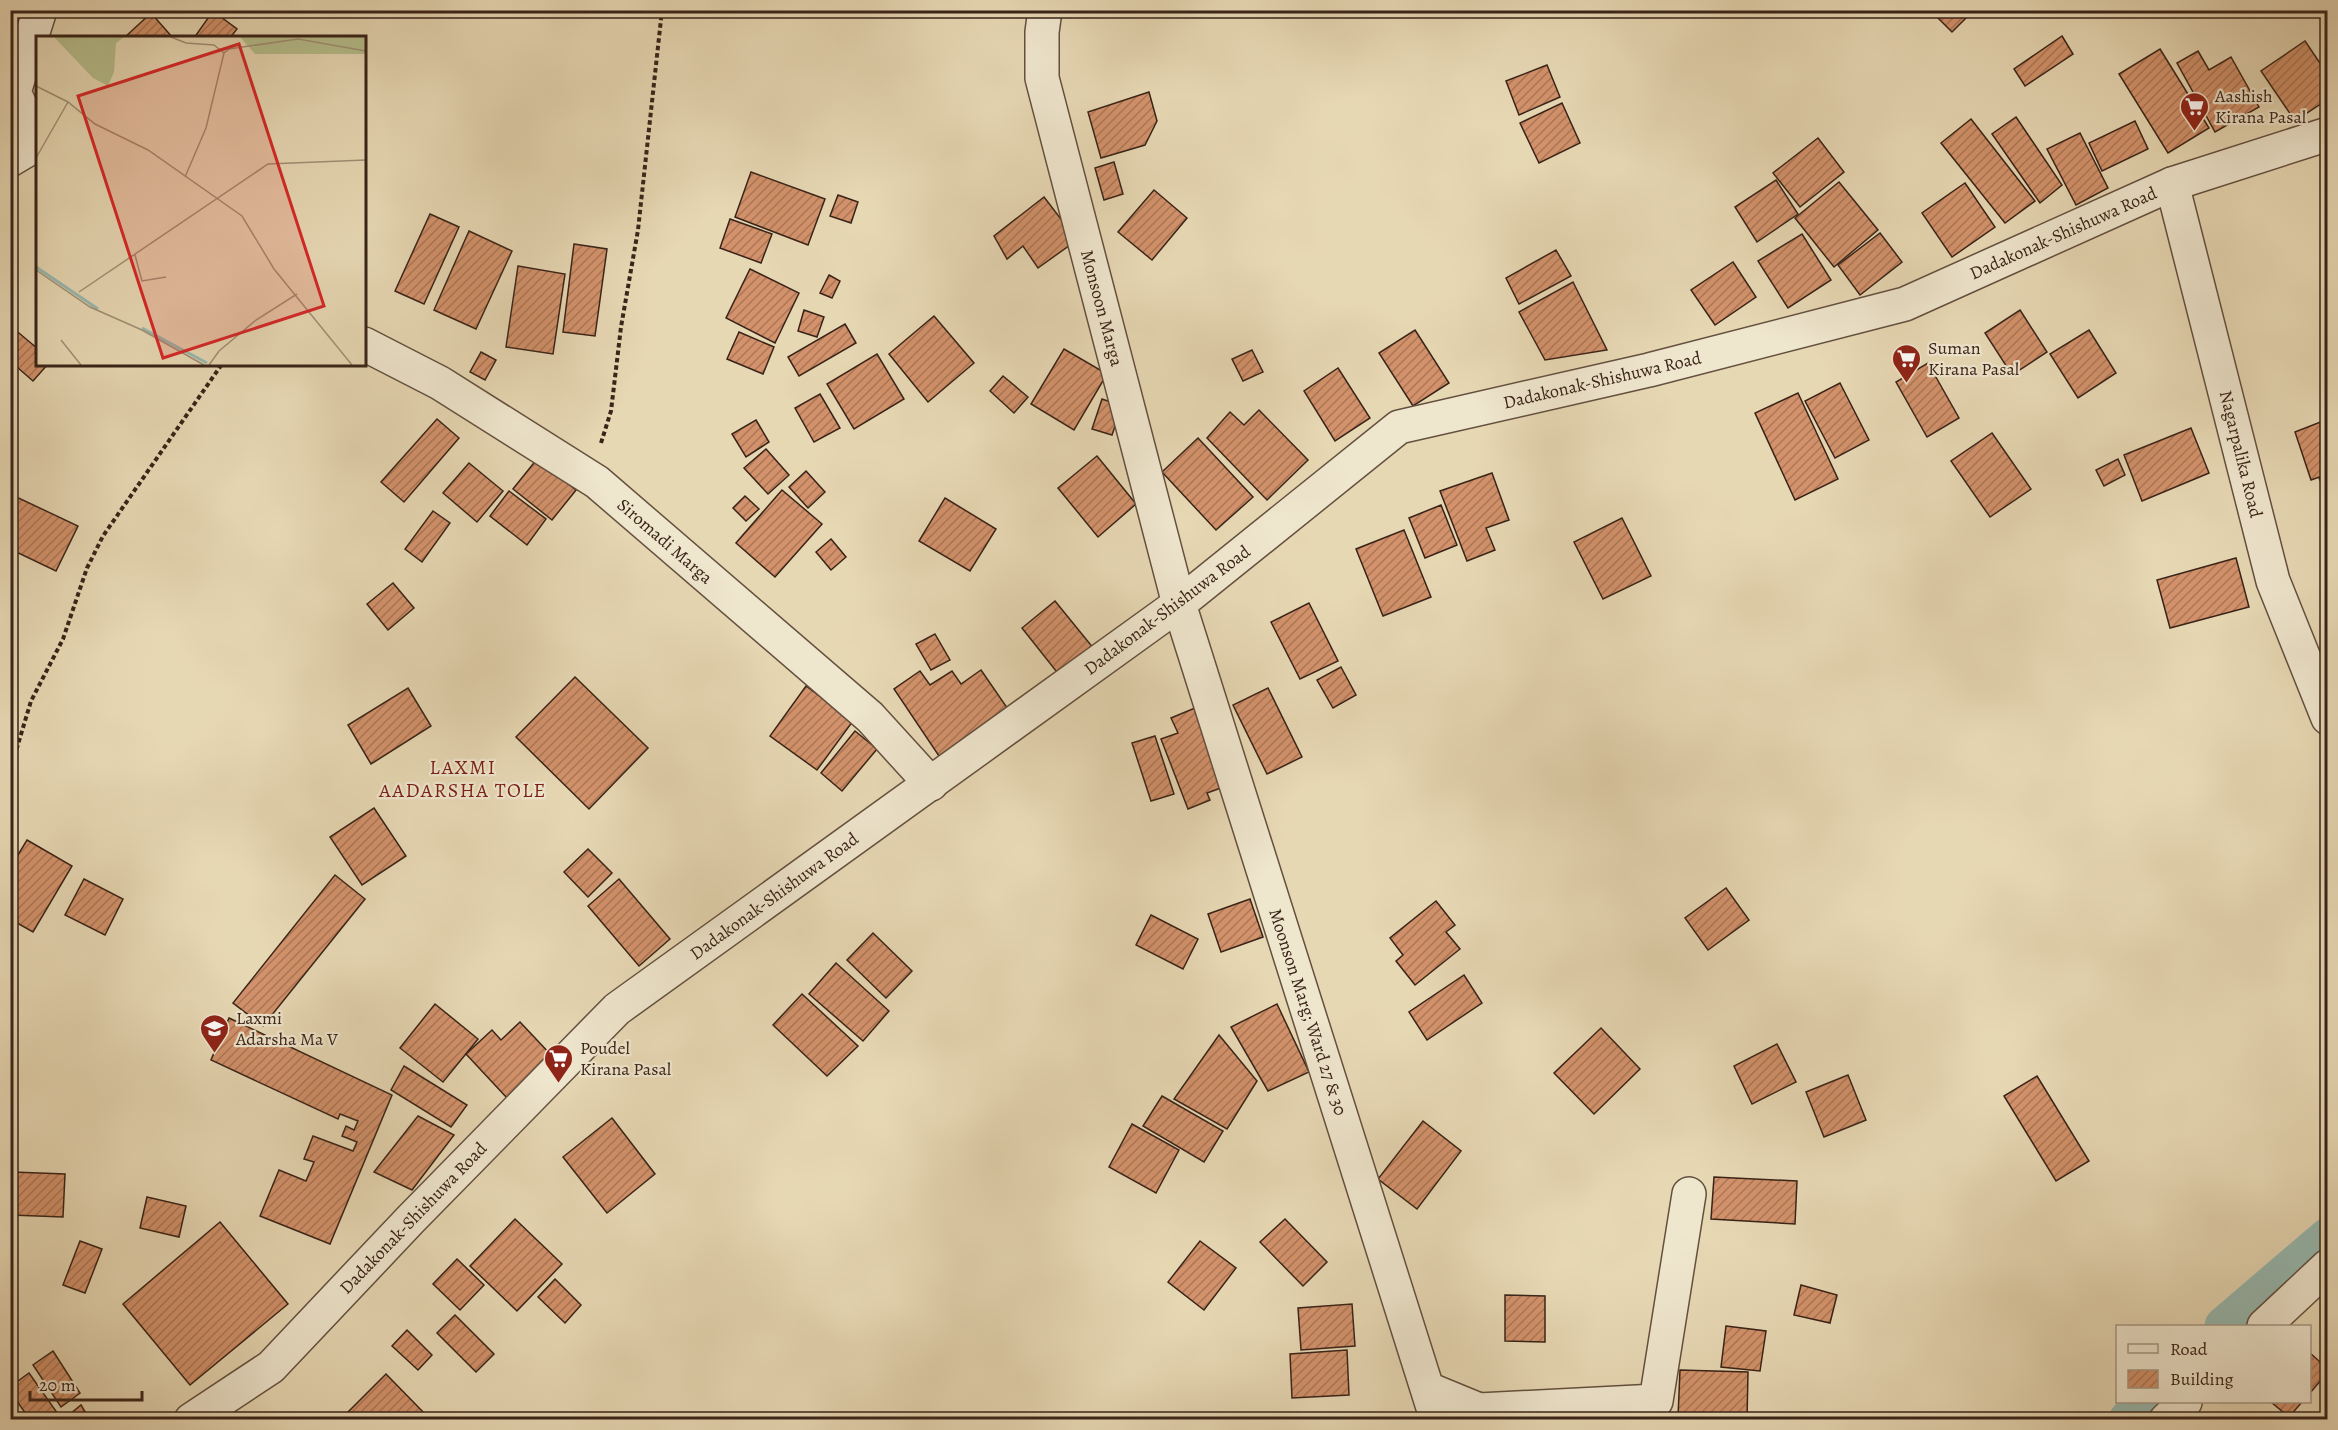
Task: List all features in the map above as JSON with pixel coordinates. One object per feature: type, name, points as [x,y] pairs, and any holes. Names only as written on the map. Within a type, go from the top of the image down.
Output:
[{"type":"street","points":[[36,142],[14,92],[40,10]]},
{"type":"street","name":"Monsoon Marga","points":[[1045,10],[1042,32],[1042,78],[1179,604]]},
{"type":"street","name":"Dadakonak-Shishuwa Road","points":[[191,1419],[271,1367],[411,1219],[617,1008],[1179,604],[1399,427],[1649,369],[1905,304],[2172,184],[2328,134]]},
{"type":"street","points":[[10,160],[36,145]]},
{"type":"street","name":"Nagarpalika Road","points":[[2172,184],[2273,581],[2328,718]]},
{"type":"street","name":"Siromadi Marga","points":[[366,345],[440,383],[590,478],[870,717],[931,783]]},
{"type":"street","name":"Moonson Marg; Ward 27 & 30","points":[[1179,604],[1437,1419]]},
{"type":"street","points":[[1428,1389],[1479,1410],[1656,1401],[1689,1194]]},
{"type":"street","points":[[2265,1325],[2328,1266]]},
{"type":"street","points":[[2166,1419],[2183,1403]]},
{"type":"path","points":[[590,478],[611,411],[621,327],[638,230],[662,10]]},
{"type":"path","points":[[10,771],[31,702],[63,639],[87,568],[103,536],[221,366]]},
{"type":"building","points":[[1930,10],[1974,10],[1952,32]]},
{"type":"building","points":[[213,11],[237,29],[232,36],[195,36]]},
{"type":"building","points":[[151,13],[171,36],[126,36]]},
{"type":"building","points":[[2062,36],[2073,54],[2025,86],[2014,69]]},
{"type":"building","points":[[2305,41],[2328,75],[2328,99],[2295,121],[2261,71]]},
{"type":"building","points":[[2160,49],[2209,128],[2168,153],[2119,74]]},
{"type":"building","points":[[2198,51],[2209,70],[2231,57],[2259,107],[2215,132],[2177,63]]},
{"type":"building","points":[[1547,65],[1560,97],[1519,115],[1506,81]]},
{"type":"building","points":[[1149,92],[1157,121],[1145,145],[1101,158],[1088,112]]},
{"type":"building","points":[[1562,103],[1580,143],[1539,163],[1520,123]]},
{"type":"building","points":[[2016,117],[2062,185],[2040,203],[1992,134]]},
{"type":"building","points":[[1971,119],[2035,201],[2005,223],[1941,143]]},
{"type":"building","points":[[2135,121],[2148,149],[2102,171],[2089,143]]},
{"type":"building","points":[[2080,133],[2108,188],[2076,205],[2047,149]]},
{"type":"building","points":[[1818,138],[1844,172],[1800,207],[1773,173]]},
{"type":"building","points":[[1114,162],[1123,194],[1104,200],[1095,168]]},
{"type":"building","points":[[751,172],[825,199],[808,245],[735,217]]},
{"type":"building","points":[[1776,180],[1798,214],[1757,242],[1735,207]]},
{"type":"building","points":[[1839,182],[1878,230],[1834,267],[1795,218]]},
{"type":"building","points":[[1965,183],[1995,227],[1952,257],[1922,213]]},
{"type":"building","points":[[1154,190],[1187,218],[1152,260],[1118,232]]},
{"type":"building","points":[[838,195],[858,202],[851,223],[830,216]]},
{"type":"building","points":[[1044,197],[1077,240],[1038,268],[1023,246],[1007,259],[994,236]]},
{"type":"building","points":[[430,214],[459,227],[424,304],[395,291]]},
{"type":"building","points":[[730,219],[772,234],[761,263],[720,248]]},
{"type":"building","points":[[469,231],[512,251],[476,329],[434,310]]},
{"type":"building","points":[[1880,233],[1902,262],[1860,295],[1838,265]]},
{"type":"building","points":[[1802,234],[1831,280],[1788,308],[1758,261]]},
{"type":"building","points":[[574,244],[607,249],[595,336],[563,332]]},
{"type":"building","points":[[1556,250],[1571,276],[1519,304],[1506,278]]},
{"type":"building","points":[[1733,262],[1756,297],[1715,325],[1691,290]]},
{"type":"building","points":[[518,266],[565,274],[553,354],[506,347]]},
{"type":"building","points":[[750,269],[799,293],[775,343],[726,318]]},
{"type":"building","points":[[829,275],[840,281],[832,298],[820,293]]},
{"type":"building","points":[[1573,282],[1607,350],[1545,360],[1519,312]]},
{"type":"building","points":[[804,310],[824,317],[817,337],[798,331]]},
{"type":"building","points":[[2020,310],[2047,352],[2012,375],[1985,333]]},
{"type":"building","points":[[934,316],[974,363],[928,402],[889,354]]},
{"type":"building","points":[[845,324],[856,343],[799,376],[788,357]]},
{"type":"building","points":[[13,328],[36,347],[36,366],[46,366],[33,381],[10,361],[10,331]]},
{"type":"building","points":[[1415,330],[1449,383],[1413,406],[1379,353]]},
{"type":"building","points":[[2089,330],[2116,373],[2078,398],[2050,354]]},
{"type":"building","points":[[739,332],[774,347],[763,374],[727,359]]},
{"type":"building","points":[[1064,349],[1107,374],[1074,430],[1031,404]]},
{"type":"building","points":[[1252,350],[1263,372],[1243,381],[1232,359]]},
{"type":"building","points":[[481,352],[496,360],[485,380],[470,372]]},
{"type":"building","points":[[877,354],[904,399],[854,429],[827,384]]},
{"type":"building","points":[[1928,363],[1959,418],[1927,437],[1896,382]]},
{"type":"building","points":[[1338,368],[1370,418],[1335,441],[1304,391]]},
{"type":"building","points":[[1003,376],[1028,397],[1014,413],[990,391]]},
{"type":"building","points":[[1840,383],[1869,440],[1835,458],[1805,401]]},
{"type":"building","points":[[1798,393],[1838,479],[1795,500],[1755,413]]},
{"type":"building","points":[[820,394],[840,428],[814,442],[795,408]]},
{"type":"building","points":[[1102,399],[1122,406],[1112,435],[1092,429]]},
{"type":"building","points":[[1259,410],[1308,460],[1267,500],[1207,438],[1230,412],[1244,425]]},
{"type":"building","points":[[437,419],[459,438],[404,502],[381,482]]},
{"type":"building","points":[[2328,419],[2328,474],[2311,480],[2295,432]]},
{"type":"building","points":[[756,420],[769,442],[746,457],[732,434]]},
{"type":"building","points":[[2191,428],[2209,473],[2142,501],[2124,455]]},
{"type":"building","points":[[1992,433],[2031,489],[1990,517],[1951,461]]},
{"type":"building","points":[[1198,438],[1253,497],[1216,530],[1162,472]]},
{"type":"building","points":[[766,449],[789,475],[768,494],[744,468]]},
{"type":"building","points":[[1097,456],[1136,504],[1098,537],[1058,488]]},
{"type":"building","points":[[537,459],[576,490],[552,520],[513,489]]},
{"type":"building","points":[[2118,459],[2125,475],[2104,486],[2096,470]]},
{"type":"building","points":[[469,463],[503,491],[477,522],[443,493]]},
{"type":"building","points":[[806,471],[825,492],[808,508],[789,487]]},
{"type":"building","points":[[1492,473],[1509,520],[1486,528],[1495,550],[1467,561],[1440,491]]},
{"type":"building","points":[[2328,474],[2328,499],[2319,478]]},
{"type":"building","points":[[782,490],[822,524],[775,577],[736,543]]},
{"type":"building","points":[[509,491],[546,519],[527,545],[490,516]]},
{"type":"building","points":[[10,494],[78,526],[56,571],[10,549]]},
{"type":"building","points":[[745,496],[759,509],[746,521],[733,508]]},
{"type":"building","points":[[945,498],[996,529],[970,571],[919,541]]},
{"type":"building","points":[[1441,505],[1457,545],[1425,558],[1409,518]]},
{"type":"building","points":[[433,511],[450,523],[422,562],[405,549]]},
{"type":"building","points":[[1622,518],[1651,576],[1603,599],[1574,542]]},
{"type":"building","points":[[1404,530],[1431,597],[1383,616],[1356,549]]},
{"type":"building","points":[[831,539],[846,557],[831,570],[816,552]]},
{"type":"building","points":[[2236,558],[2249,607],[2170,628],[2157,580]]},
{"type":"building","points":[[393,583],[414,608],[388,630],[367,604]]},
{"type":"building","points":[[1055,601],[1094,649],[1060,676],[1022,628]]},
{"type":"building","points":[[1309,603],[1338,661],[1300,679],[1271,622]]},
{"type":"building","points":[[935,634],[950,660],[931,670],[916,644]]},
{"type":"building","points":[[1341,667],[1356,695],[1333,708],[1317,680]]},
{"type":"building","points":[[981,670],[1010,712],[941,759],[894,689],[920,671],[930,685],[952,671],[961,684]]},
{"type":"building","points":[[575,677],[648,748],[589,809],[516,737]]},
{"type":"building","points":[[806,686],[853,721],[817,770],[770,736]]},
{"type":"building","points":[[408,688],[431,726],[371,764],[348,725]]},
{"type":"building","points":[[1268,688],[1302,757],[1267,774],[1233,705]]},
{"type":"building","points":[[1195,708],[1232,784],[1207,793],[1210,800],[1188,809],[1161,739],[1178,733],[1171,718]]},
{"type":"building","points":[[855,731],[877,749],[842,791],[821,773]]},
{"type":"building","points":[[1155,736],[1174,794],[1151,801],[1132,743]]},
{"type":"building","points":[[374,808],[406,856],[362,885],[330,837]]},
{"type":"building","points":[[27,840],[72,866],[33,932],[10,919],[10,868]]},
{"type":"building","points":[[588,849],[612,873],[588,897],[564,872]]},
{"type":"building","points":[[335,875],[365,899],[263,1026],[233,1003]]},
{"type":"building","points":[[84,879],[123,899],[105,935],[65,915]]},
{"type":"building","points":[[619,879],[670,939],[639,966],[588,906]]},
{"type":"building","points":[[1726,888],[1749,920],[1708,950],[1685,918]]},
{"type":"building","points":[[1250,899],[1263,937],[1221,952],[1208,914]]},
{"type":"building","points":[[1436,901],[1455,925],[1446,932],[1460,949],[1415,985],[1396,961],[1403,955],[1390,938]]},
{"type":"building","points":[[1151,915],[1198,939],[1183,969],[1136,945]]},
{"type":"building","points":[[873,933],[912,971],[886,998],[847,960]]},
{"type":"building","points":[[836,963],[889,1011],[863,1041],[809,994]]},
{"type":"building","points":[[1464,975],[1482,1003],[1427,1040],[1409,1012]]},
{"type":"building","points":[[802,994],[858,1046],[827,1076],[773,1025]]},
{"type":"building","points":[[435,1004],[478,1039],[443,1082],[400,1048]]},
{"type":"building","points":[[1277,1004],[1309,1072],[1268,1091],[1231,1027]]},
{"type":"building","points":[[229,1018],[392,1095],[330,1244],[260,1216],[279,1170],[306,1181],[314,1162],[304,1159],[313,1136],[353,1151],[357,1142],[342,1136],[346,1126],[354,1130],[358,1121],[340,1114],[338,1119],[211,1060]]},
{"type":"building","points":[[520,1022],[552,1056],[507,1098],[466,1054],[492,1030],[501,1040]]},
{"type":"building","points":[[1601,1028],[1640,1069],[1594,1114],[1554,1073]]},
{"type":"building","points":[[1219,1035],[1257,1081],[1227,1129],[1174,1099]]},
{"type":"building","points":[[1777,1044],[1796,1082],[1752,1104],[1734,1066]]},
{"type":"building","points":[[404,1066],[467,1105],[451,1127],[391,1090]]},
{"type":"building","points":[[1848,1075],[1866,1120],[1824,1137],[1806,1092]]},
{"type":"building","points":[[2037,1076],[2089,1161],[2056,1181],[2004,1096]]},
{"type":"building","points":[[1162,1096],[1223,1131],[1204,1162],[1143,1126]]},
{"type":"building","points":[[418,1116],[454,1135],[412,1190],[374,1172]]},
{"type":"building","points":[[612,1118],[655,1174],[607,1213],[563,1157]]},
{"type":"building","points":[[1423,1121],[1461,1151],[1417,1209],[1378,1179]]},
{"type":"building","points":[[1132,1124],[1179,1150],[1156,1193],[1109,1167]]},
{"type":"building","points":[[13,1172],[65,1174],[63,1217],[11,1215]]},
{"type":"building","points":[[1714,1177],[1797,1181],[1795,1224],[1711,1219]]},
{"type":"building","points":[[147,1197],[186,1206],[179,1237],[140,1228]]},
{"type":"building","points":[[515,1219],[562,1264],[517,1311],[470,1266]]},
{"type":"building","points":[[1285,1219],[1327,1262],[1303,1286],[1260,1242]]},
{"type":"building","points":[[220,1222],[288,1304],[190,1385],[123,1304]]},
{"type":"building","points":[[80,1241],[102,1249],[85,1293],[63,1285]]},
{"type":"building","points":[[1200,1241],[1236,1268],[1204,1310],[1168,1282]]},
{"type":"building","points":[[457,1259],[484,1285],[460,1310],[433,1284]]},
{"type":"building","points":[[555,1279],[581,1305],[565,1323],[538,1297]]},
{"type":"building","points":[[1801,1285],[1837,1295],[1830,1323],[1794,1315]]},
{"type":"building","points":[[1505,1295],[1545,1296],[1545,1342],[1505,1341]]},
{"type":"building","points":[[1352,1304],[1355,1346],[1301,1350],[1298,1308]]},
{"type":"building","points":[[455,1315],[494,1354],[476,1372],[437,1333]]},
{"type":"building","points":[[1726,1326],[1766,1331],[1760,1371],[1721,1367]]},
{"type":"building","points":[[407,1330],[432,1355],[418,1370],[392,1346]]},
{"type":"building","points":[[1347,1350],[1349,1395],[1292,1398],[1290,1354]]},
{"type":"building","points":[[53,1351],[80,1393],[61,1407],[33,1365]]},
{"type":"building","points":[[2311,1354],[2328,1369],[2311,1392]]},
{"type":"building","points":[[1680,1370],[1748,1372],[1747,1420],[1678,1417]]},
{"type":"building","points":[[29,1373],[58,1414],[50,1420],[30,1420],[10,1391],[10,1387]]},
{"type":"building","points":[[386,1374],[427,1416],[424,1420],[355,1420],[348,1412]]},
{"type":"building","points":[[2272,1403],[2301,1403],[2289,1417]]},
{"type":"building","points":[[81,1405],[90,1420],[63,1420]]},
{"type":"waterway","points":[[2225,1325],[2328,1237]]},
{"type":"waterway","points":[[2128,1420],[2143,1403]]},
{"type":"place","name":"Aashish Kirana Pasal","points":[[2194,132]]},
{"type":"place","name":"Suman Kirana Pasal","points":[[1907,384]]},
{"type":"place","name":"Laxmi Adarsha Ma V","points":[[215,1054]]},
{"type":"place","name":"Poudel Kirana Pasal","points":[[559,1084]]},
{"type":"district","name":"LAXMI AADARSHA TOLE","points":[[463,778]]}]
